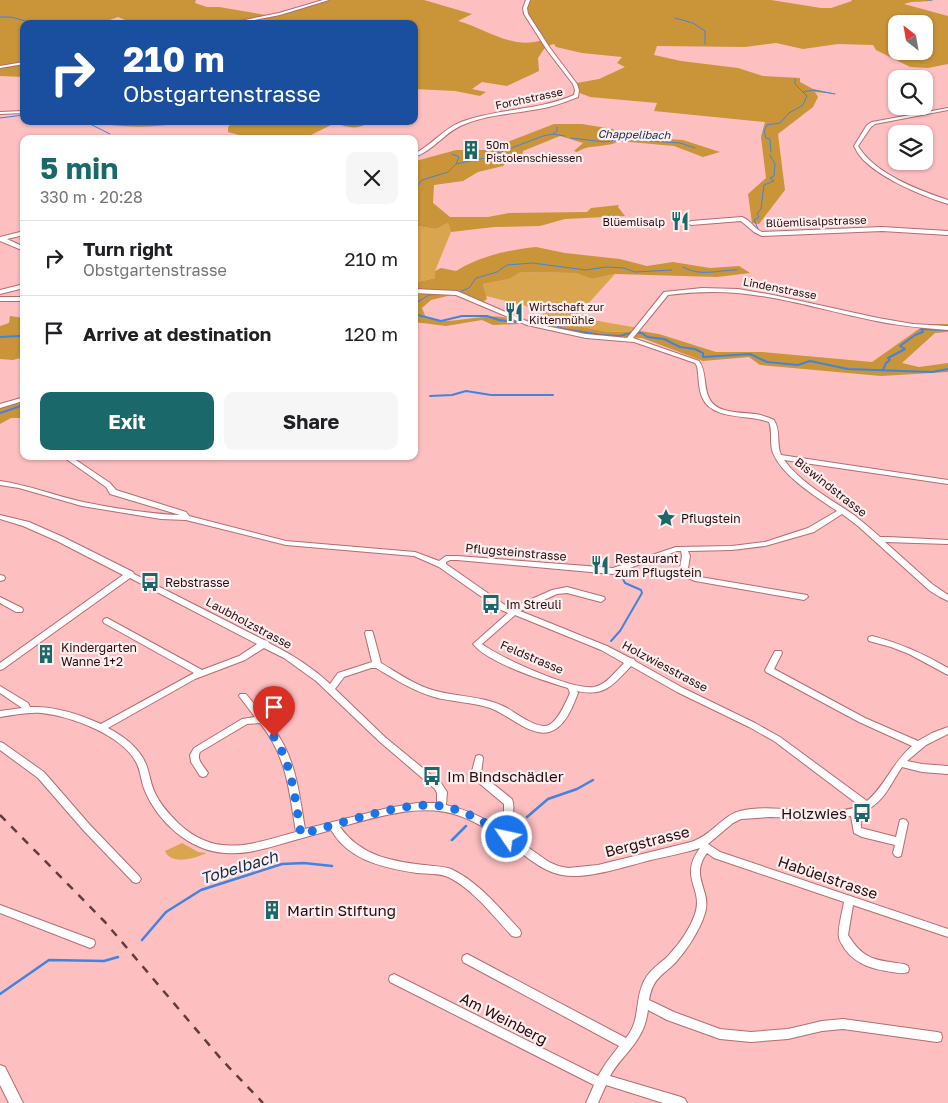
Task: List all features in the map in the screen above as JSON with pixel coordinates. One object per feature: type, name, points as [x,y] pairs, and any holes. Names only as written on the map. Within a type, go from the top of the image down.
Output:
[{"type":"main road","points":[[0,1071],[16,1103]]},
{"type":"street","points":[[247,20],[327,0]]},
{"type":"street","name":"Forchstrasse","points":[[418,154],[446,133],[465,122],[552,105],[576,96],[575,84],[548,49],[526,14],[525,8],[528,0]]},
{"type":"street","points":[[0,67],[20,64]]},
{"type":"street","points":[[948,109],[874,123],[869,126],[856,146],[868,162],[876,168],[948,202]]},
{"type":"street","points":[[0,113],[20,112]]},
{"type":"street","name":"Blüemlisalpstrasse","points":[[691,223],[742,219],[747,221],[754,230],[762,234],[882,229],[948,233]]},
{"type":"street","points":[[1,239],[20,234]]},
{"type":"street","points":[[1,239],[20,247]]},
{"type":"street","points":[[0,292],[20,287]]},
{"type":"street","name":"Lindenstrasse","points":[[629,339],[666,293],[720,290],[747,291],[894,322],[948,328]]},
{"type":"street","points":[[418,292],[450,292],[463,295],[522,321],[586,336],[629,339]]},
{"type":"street","points":[[0,299],[20,299]]},
{"type":"street","name":"Biswindstrasse","points":[[629,339],[697,362],[700,366],[705,398],[709,405],[715,409],[757,416],[772,421],[775,427],[774,445],[779,457],[802,480],[861,524],[933,590],[948,598]]},
{"type":"street","points":[[0,406],[20,400]]},
{"type":"street","points":[[779,457],[948,482]]},
{"type":"street","points":[[71,460],[108,485],[113,492],[183,514],[186,518]]},
{"type":"street","points":[[0,483],[20,486],[82,504],[161,517],[186,518],[267,540],[412,554],[442,565]]},
{"type":"street","name":"Pflugsteinstrasse","points":[[442,565],[443,561],[449,558],[457,558],[610,572],[666,552],[684,548],[732,548],[765,544],[811,530],[842,511]]},
{"type":"street","name":"Laubholzstrasse","points":[[0,517],[42,530],[265,643],[304,668],[331,690],[383,740],[438,786],[442,792],[440,806]]},
{"type":"street","points":[[878,540],[948,542]]},
{"type":"street","points":[[684,548],[686,556],[684,568],[691,576],[698,579],[804,597]]},
{"type":"street","name":"Holzwiesstrasse","points":[[442,565],[497,604],[604,648],[631,661],[680,690],[765,732],[867,806]]},
{"type":"street","points":[[0,667],[130,574]]},
{"type":"street","points":[[515,613],[519,608],[557,591],[567,590],[601,599]]},
{"type":"street","points":[[0,600],[19,610]]},
{"type":"street","name":"Feldstrasse","points":[[377,666],[422,690],[488,704],[529,725],[544,729],[554,726],[565,712],[574,692],[572,688],[497,657],[477,644],[515,613]]},
{"type":"street","points":[[107,622],[201,673]]},
{"type":"street","points":[[331,690],[337,679],[344,673],[371,665],[377,666],[369,633]]},
{"type":"street","points":[[872,639],[911,650],[948,672]]},
{"type":"street","points":[[100,728],[201,673],[242,658],[265,643]]},
{"type":"street","points":[[778,653],[769,670],[862,720],[918,745]]},
{"type":"street","points":[[572,688],[586,691],[596,690],[605,686],[631,661]]},
{"type":"street","points":[[0,689],[24,705],[28,710]]},
{"type":"street","points":[[243,696],[262,718],[282,749],[290,771],[301,834]]},
{"type":"street","points":[[0,714],[28,710],[58,713],[100,728],[124,741],[134,750],[141,762],[150,792],[162,812],[180,830],[199,843],[220,849],[247,848],[379,813],[415,807],[440,806]]},
{"type":"street","points":[[203,772],[195,762],[194,755],[197,750],[245,721],[262,718]]},
{"type":"street","name":"Bergstrasse","points":[[440,806],[474,817],[504,835],[545,865],[567,872],[593,869],[704,846],[729,821],[740,815],[855,812],[878,798],[901,763],[918,745],[948,730]]},
{"type":"street","points":[[0,745],[41,775],[87,828],[136,879]]},
{"type":"street","points":[[480,758],[476,775],[509,802],[509,816],[504,835]]},
{"type":"street","points":[[901,763],[922,768],[948,770]]},
{"type":"street","points":[[855,812],[857,830],[862,834],[900,842]]},
{"type":"street","points":[[898,853],[903,823]]},
{"type":"street","points":[[334,826],[338,834],[368,858],[382,863],[447,872],[454,875],[467,885],[516,933]]},
{"type":"street","points":[[592,1103],[613,1061],[628,1045],[638,1029],[644,1003],[645,988],[653,975],[675,956],[700,913],[702,901],[694,877],[697,862],[704,846]]},
{"type":"street","name":"Habüelstrasse","points":[[704,846],[722,857],[948,933]]},
{"type":"street","points":[[850,900],[842,936],[850,949],[868,964],[904,969]]},
{"type":"street","points":[[0,909],[90,944]]},
{"type":"street","points":[[467,959],[628,1045]]},
{"type":"street","name":"Am Weinberg","points":[[394,979],[602,1081],[681,1103]]},
{"type":"street","points":[[644,1003],[671,1016],[728,1034],[751,1037],[778,1035],[822,1026],[843,1024],[937,1037]]},
{"type":"shaded area","points":[[0,0],[196,0],[195,3],[207,7],[219,7],[272,16],[328,0],[424,0],[472,14],[458,21],[499,37],[520,42],[531,42],[543,40],[525,8],[528,0],[771,0],[831,8],[851,0],[934,0],[904,4],[948,16],[948,64],[928,68],[910,67],[896,60],[933,60],[933,15],[888,15],[888,56],[876,50],[873,45],[838,44],[803,49],[776,43],[745,47],[657,46],[654,55],[681,61],[738,68],[763,76],[800,78],[800,82],[813,89],[837,94],[815,92],[818,97],[813,107],[778,134],[785,190],[759,224],[752,223],[748,194],[766,178],[761,137],[765,122],[654,111],[657,103],[590,97],[580,93],[577,83],[599,79],[625,67],[617,63],[622,57],[582,53],[556,47],[554,44],[546,46],[538,58],[539,71],[507,86],[482,82],[472,89],[486,92],[480,96],[455,91],[418,89],[418,20],[125,20],[118,17],[109,20],[20,20],[20,77],[0,76]]},
{"type":"shaded area","points":[[554,124],[582,124],[613,129],[617,136],[683,140],[720,152],[703,157],[674,146],[619,141],[608,145],[582,149],[577,152],[574,151],[583,143],[560,136],[523,151],[522,156],[510,159],[503,166],[478,172],[463,181],[434,185],[433,203],[450,217],[488,217],[509,213],[587,212],[591,208],[619,205],[618,207],[625,216],[565,219],[540,226],[494,227],[451,232],[448,223],[436,229],[418,226],[418,160],[456,150],[487,150]]},
{"type":"shaded area","points":[[112,125],[163,125],[138,127]]},
{"type":"shaded area","points":[[230,125],[331,125],[311,135],[239,135],[228,132]]},
{"type":"shaded area","points":[[340,125],[364,125],[359,127]]},
{"type":"shaded area","points":[[448,223],[451,232],[435,271],[435,278],[418,282],[418,226],[436,229]]},
{"type":"shaded area","points":[[536,247],[565,253],[620,259],[647,266],[673,262],[710,268],[739,266],[750,273],[717,277],[615,274],[592,279],[575,273],[521,272],[509,279],[483,284],[487,299],[480,304],[456,294],[431,300],[422,308],[426,318],[454,321],[494,316],[504,317],[519,324],[493,325],[482,320],[446,326],[418,322],[418,282],[435,278],[435,271],[441,268],[456,271],[494,254]]},
{"type":"shaded area","points":[[521,272],[575,273],[592,279],[615,274],[576,317],[638,328],[635,331],[608,332],[567,324],[526,306],[486,296],[483,284],[509,279]]},
{"type":"shaded area","points":[[534,314],[546,314],[567,324],[608,332],[640,331],[659,334],[716,352],[762,352],[872,362],[926,324],[948,324],[948,332],[935,333],[902,363],[919,367],[948,363],[948,372],[881,376],[760,365],[749,357],[703,361],[642,338],[598,336],[546,326],[543,322],[527,320]]},
{"type":"shaded area","points":[[10,316],[20,317],[20,358],[13,360],[0,359],[0,326],[9,323]]},
{"type":"shaded area","points":[[20,403],[20,418],[11,418],[0,424],[0,408]]},
{"type":"shaded area","points":[[182,843],[198,852],[207,853],[184,860],[168,856],[165,851]]},
{"type":"waterway","points":[[927,0],[932,0]]},
{"type":"waterway","points":[[0,17],[11,17],[22,20]]},
{"type":"waterway","points":[[675,18],[693,23],[705,31],[705,44]]},
{"type":"waterway","points":[[0,66],[20,63]]},
{"type":"waterway","points":[[795,79],[795,84],[803,92]]},
{"type":"waterway","points":[[803,92],[813,90],[835,94]]},
{"type":"waterway","points":[[771,152],[770,139],[766,138],[764,131],[767,125],[780,123],[789,113],[803,105],[807,96],[803,92]]},
{"type":"waterway","points":[[0,118],[20,116]]},
{"type":"waterway","points":[[92,125],[110,134]]},
{"type":"waterway","name":"Chappelibach","points":[[553,134],[557,131],[557,127]]},
{"type":"waterway","name":"Chappelibach","points":[[456,164],[485,158],[553,134]]},
{"type":"waterway","name":"Chappelibach","points":[[553,134],[565,136]]},
{"type":"waterway","name":"Chappelibach","points":[[571,138],[605,142],[622,139],[680,143],[695,148]]},
{"type":"waterway","points":[[452,154],[459,157],[456,164]]},
{"type":"waterway","points":[[759,231],[754,220],[759,217],[757,214],[761,209],[764,185],[774,181],[770,178],[774,176],[775,164],[770,155]]},
{"type":"waterway","name":"Chappelibach","points":[[418,185],[422,180],[448,172],[456,164]]},
{"type":"waterway","points":[[459,292],[469,288],[476,278],[497,272],[507,265],[532,263],[586,270],[606,267],[624,268],[635,272],[672,270]]},
{"type":"waterway","points":[[683,267],[696,272],[737,270]]},
{"type":"waterway","points":[[418,302],[429,295],[443,294]]},
{"type":"waterway","points":[[418,315],[441,321],[462,316],[487,316],[499,320],[518,322],[541,319],[548,320],[563,329],[602,335],[620,336],[630,333]]},
{"type":"waterway","points":[[883,370],[886,363],[890,360],[888,358],[905,349],[900,346],[915,335],[923,332],[921,329],[948,330]]},
{"type":"waterway","points":[[637,333],[642,333],[647,337],[664,339],[680,347],[695,349],[703,353],[703,357],[750,354],[767,362],[798,365],[810,361],[848,369],[932,372],[948,369]]},
{"type":"waterway","points":[[0,337],[20,336]]},
{"type":"waterway","points":[[430,396],[452,395],[466,391],[491,395],[553,395]]},
{"type":"waterway","points":[[0,413],[20,406]]},
{"type":"waterway","name":"Tobelbach","points":[[611,641],[620,631],[642,593],[641,590],[625,583],[621,575]]},
{"type":"waterway","name":"Tobelbach","points":[[527,817],[548,799],[577,789],[593,780]]},
{"type":"waterway","name":"Tobelbach","points":[[452,840],[466,826]]},
{"type":"waterway","name":"Tobelbach","points":[[142,940],[166,912],[201,890],[282,864],[304,863],[332,866]]},
{"type":"waterway","name":"Tobelbach","points":[[0,994],[49,960],[104,961],[118,957]]},
{"type":"railway","points":[[0,815],[105,922],[222,1060],[263,1103]]},
{"type":"place","name":"50m Pistolenschiessen","points":[[471,150]]},
{"type":"place","name":"Blüemlisalp","points":[[680,221]]},
{"type":"place","name":"Wirtschaft zur Kittenmühle","points":[[514,312]]},
{"type":"place","name":"Pflugstein","points":[[666,518]]},
{"type":"place","name":"Restaurant zum Pflugstein","points":[[600,565]]},
{"type":"place","name":"Rebstrasse","points":[[150,582]]},
{"type":"place","name":"Im Streuli","points":[[491,604]]},
{"type":"place","name":"Kindergarten Wanne 1+2","points":[[46,654]]},
{"type":"place","name":"Im Bindschädler","points":[[432,776]]},
{"type":"place","name":"Holzwies","points":[[862,813]]},
{"type":"place","name":"Martin Stiftung","points":[[272,910]]},
{"type":"route","points":[[274,737],[282,749],[290,771],[301,834],[379,813],[415,807],[440,806],[483,822],[507,837]]}]
